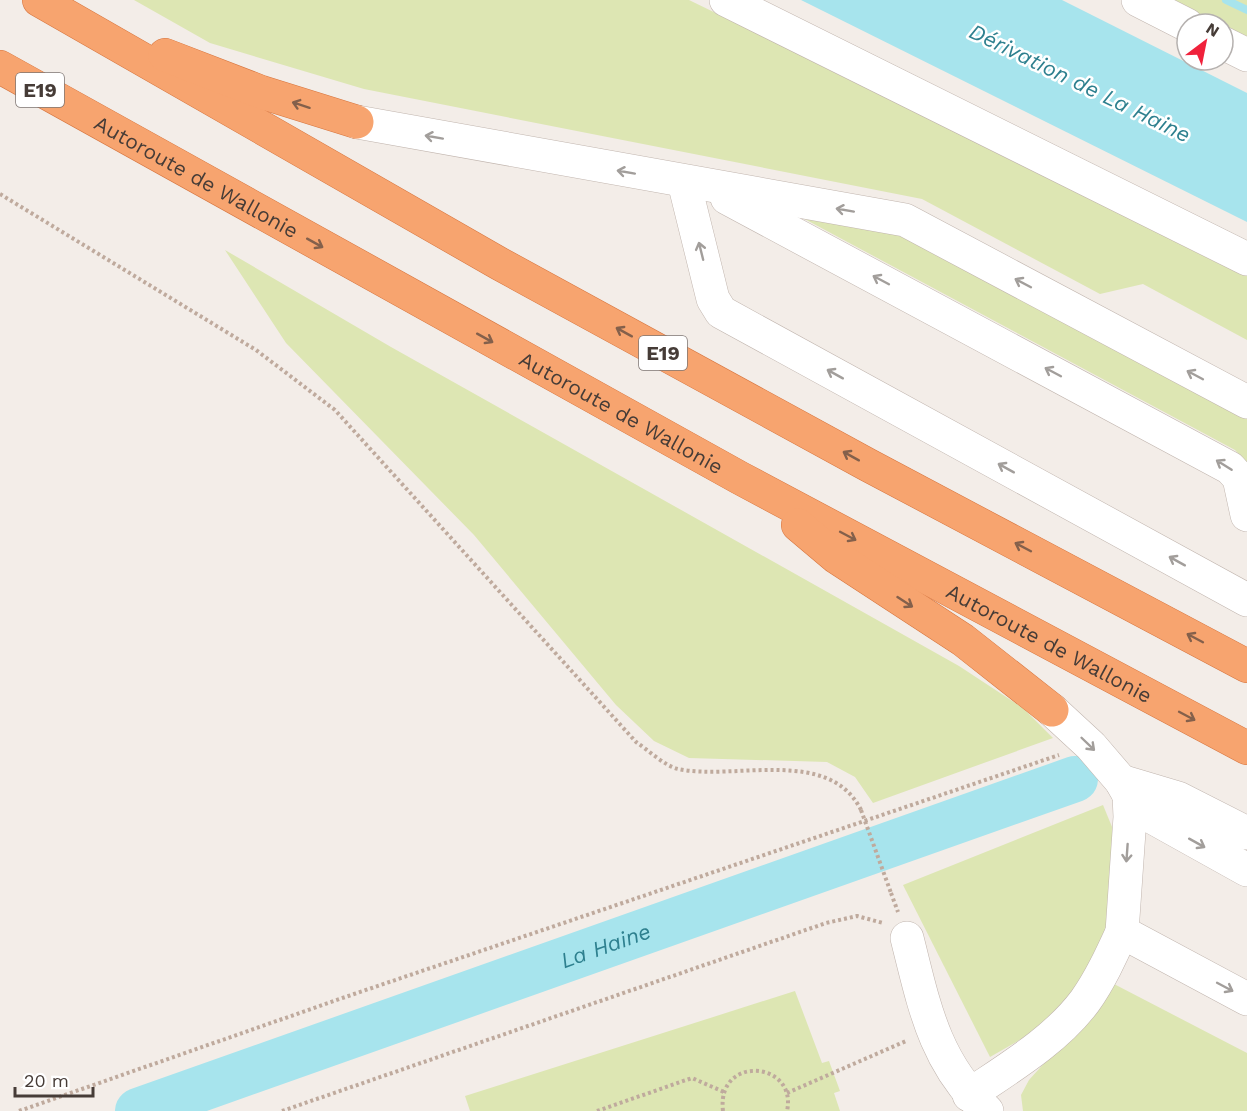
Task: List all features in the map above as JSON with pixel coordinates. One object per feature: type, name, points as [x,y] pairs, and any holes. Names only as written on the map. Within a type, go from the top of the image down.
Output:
[{"type":"highway","name":"E19","points":[[39,0],[500,264],[878,470],[1247,666]]},
{"type":"highway","points":[[87,27],[209,70],[261,92],[357,123]]},
{"type":"highway","name":"Autoroute de Wallonie","points":[[0,67],[740,478],[1247,748]]},
{"type":"highway","points":[[740,478],[836,557],[963,640],[1052,710]]},
{"type":"street","points":[[726,0],[1247,259]]},
{"type":"street","points":[[1138,0],[1175,19]]},
{"type":"street","points":[[357,123],[905,220],[1247,402]]},
{"type":"street","points":[[694,184],[1230,468],[1239,478],[1247,515]]},
{"type":"street","points":[[694,184],[713,299],[721,312],[1247,600]]},
{"type":"street","points":[[1052,710],[1091,746],[1150,816],[1247,870]]},
{"type":"street","points":[[1125,788],[1178,798],[1247,833]]},
{"type":"street","points":[[907,938],[931,1031],[943,1057],[978,1103],[1083,1004],[1099,980],[1122,932],[1125,788]]},
{"type":"street","points":[[1122,932],[1247,999]]},
{"type":"path","points":[[0,194],[256,350],[335,410],[636,742],[676,769],[801,771],[824,776],[843,787],[861,810],[891,893]]},
{"type":"path","points":[[19,1111],[354,994],[1063,753]]},
{"type":"path","points":[[282,1111],[826,923],[857,916],[884,923],[907,938]]},
{"type":"path","points":[[787,1093],[910,1040]]},
{"type":"path","points":[[723,1111],[724,1092],[736,1076],[756,1070],[775,1077],[787,1093],[787,1111]]},
{"type":"path","points":[[597,1111],[612,1108],[692,1078],[724,1092]]},
{"type":"green space","points":[[134,0],[689,0],[1247,271],[1247,340],[1143,284],[1100,294],[922,199],[364,89],[210,43]]},
{"type":"green space","points":[[1156,0],[1247,0],[1247,45],[1235,39],[1235,12],[1180,12]]},
{"type":"green space","points":[[799,216],[901,230],[1247,418],[1247,463],[1235,450]]},
{"type":"green space","points":[[225,250],[391,347],[959,666],[1023,708],[1053,738],[873,803],[855,777],[827,762],[689,758],[654,741],[616,705],[474,535],[286,343]]},
{"type":"green space","points":[[1103,805],[1117,839],[1114,922],[1092,975],[1044,1026],[990,1057],[903,885]]},
{"type":"green space","points":[[1114,984],[1247,1053],[1247,1111],[1023,1111],[1021,1095],[1029,1080],[1067,1038],[1098,1011]]},
{"type":"green space","points":[[795,991],[822,1063],[829,1061],[840,1091],[834,1093],[840,1111],[470,1111],[465,1096]]},
{"type":"water","name":"Dérivation de La Haine","points":[[801,0],[1062,0],[1175,57],[1175,72],[1205,72],[1247,93],[1247,222]]},
{"type":"waterway","points":[[1226,0],[1247,10]]},
{"type":"waterway","name":"La Haine","points":[[138,1111],[1075,779]]}]
